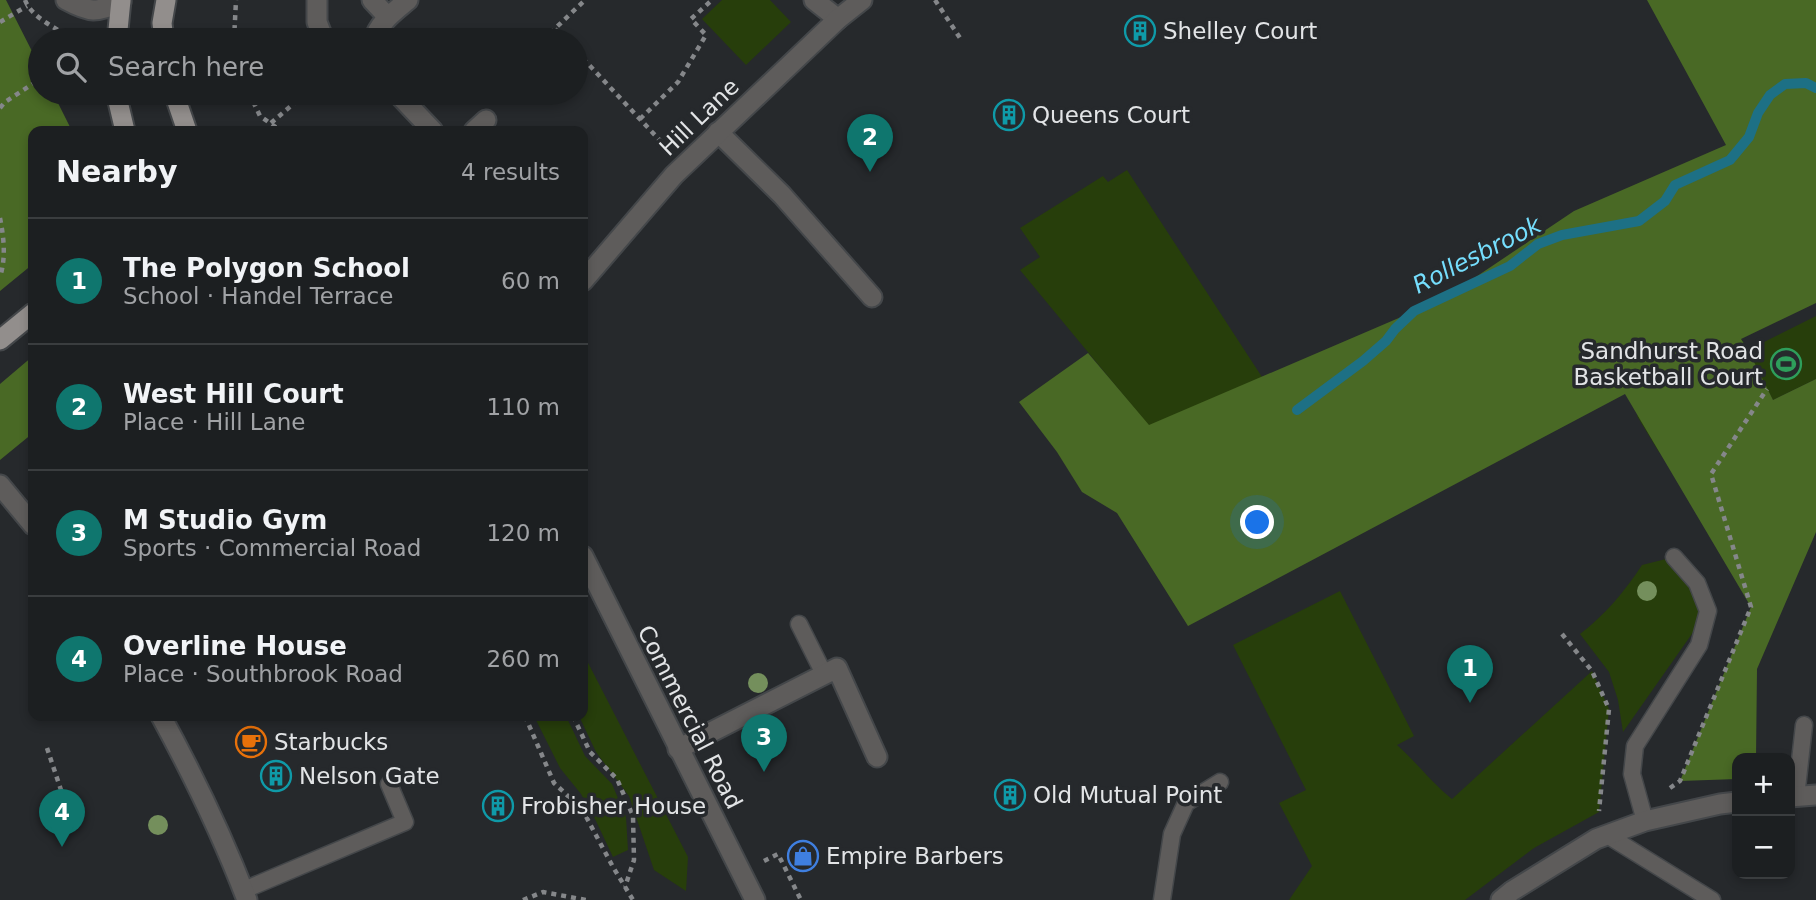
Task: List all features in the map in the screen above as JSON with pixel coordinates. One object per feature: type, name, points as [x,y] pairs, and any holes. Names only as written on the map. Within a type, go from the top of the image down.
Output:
[{"type":"main road","points":[[163,28],[166,0]]},
{"type":"main road","points":[[118,28],[121,1]]},
{"type":"main road","points":[[119,105],[124,126]]},
{"type":"main road","points":[[178,105],[185,126]]},
{"type":"main road","points":[[0,340],[28,317]]},
{"type":"street","points":[[66,0],[83,9],[102,10],[121,1]]},
{"type":"street","points":[[317,0],[319,28]]},
{"type":"street","points":[[372,0],[388,17]]},
{"type":"street","points":[[379,28],[408,0]]},
{"type":"street","points":[[814,0],[838,19]]},
{"type":"street","name":"Hill Lane","points":[[588,275],[674,175],[838,19],[862,0]]},
{"type":"street","points":[[408,105],[428,126]]},
{"type":"street","points":[[718,132],[782,195],[872,297]]},
{"type":"street","points":[[0,485],[28,519]]},
{"type":"street","name":"Commercial Road","points":[[588,566],[755,900]]},
{"type":"street","points":[[678,749],[837,668],[877,757]]},
{"type":"street","points":[[164,721],[188,767],[246,895]]},
{"type":"street","points":[[1501,900],[1605,835],[1645,821],[1732,803]]},
{"type":"lane","points":[[1645,821],[1632,774],[1635,746],[1699,645],[1709,611],[1697,583],[1674,557]]},
{"type":"lane","points":[[799,624],[824,674]]},
{"type":"lane","points":[[1801,796],[1804,725]]},
{"type":"lane","points":[[1162,900],[1172,834],[1186,803],[1220,782]]},
{"type":"lane","points":[[246,895],[405,822],[389,784]]},
{"type":"lane","points":[[1605,835],[1712,900]]},
{"type":"path","points":[[235,28],[236,0]]},
{"type":"path","points":[[556,28],[585,0]]},
{"type":"path","points":[[640,119],[678,82],[706,35],[691,19],[712,0]]},
{"type":"path","points":[[935,0],[960,38]]},
{"type":"path","points":[[0,22],[26,3],[56,28]]},
{"type":"path","points":[[588,64],[669,150]]},
{"type":"path","points":[[0,108],[28,87]]},
{"type":"path","points":[[255,105],[260,116],[275,126]]},
{"type":"path","points":[[271,123],[292,105]]},
{"type":"path","points":[[0,218],[4,265],[0,277]]},
{"type":"path","points":[[1562,634],[1592,671],[1609,709],[1599,812],[1605,835]]},
{"type":"path","points":[[527,721],[554,783],[582,809],[633,900]]},
{"type":"path","points":[[575,721],[590,752],[617,779],[633,816],[634,860],[625,887]]},
{"type":"path","points":[[47,748],[63,796]]},
{"type":"path","points":[[767,860],[778,854],[801,900]]},
{"type":"path","points":[[523,900],[542,892],[586,900]]},
{"type":"green space","points":[[0,0],[6,0],[28,43],[28,105],[59,105],[70,126],[28,126],[28,268],[0,291]]},
{"type":"green space","points":[[722,0],[770,0],[791,22],[746,65],[702,19]]},
{"type":"green space","points":[[1647,0],[1816,0],[1816,303],[1741,339],[1773,400],[1816,379],[1816,532],[1757,669],[1756,753],[1732,753],[1732,779],[1680,781],[1751,607],[1625,394],[1188,626],[1117,513],[1082,492],[1057,452],[1019,402],[1088,353],[1149,425],[1443,299],[1574,211],[1726,145]]},
{"type":"green space","points":[[1127,170],[1262,377],[1149,426],[1020,270],[1040,257],[1020,228],[1103,176],[1108,182]]},
{"type":"green space","points":[[1816,316],[1816,379],[1773,400],[1767,389],[1659,452],[1637,416],[1741,339],[1748,350]]},
{"type":"green space","points":[[28,360],[28,437],[0,460],[0,384]]},
{"type":"green space","points":[[1674,557],[1708,611],[1623,732],[1618,700],[1609,672],[1580,634],[1614,602],[1642,565]]},
{"type":"green space","points":[[1340,591],[1414,736],[1397,745],[1452,799],[1592,671],[1609,709],[1599,812],[1534,848],[1465,900],[1289,900],[1312,866],[1279,803],[1306,790],[1233,645]]},
{"type":"green space","points":[[588,663],[688,857],[686,891],[654,870],[629,796],[596,752],[581,721],[588,721]]},
{"type":"green space","points":[[536,721],[568,721],[585,756],[612,784],[626,817],[628,850],[613,857],[581,794],[560,768]]},
{"type":"waterway","name":"Rollesbrook","points":[[1297,410],[1363,361],[1414,311],[1510,266],[1538,244],[1562,235],[1639,221],[1665,201],[1675,185],[1730,160],[1749,137],[1758,113],[1770,95],[1785,84],[1806,83],[1816,88]]},
{"type":"place","name":"Shelley Court","points":[[1140,31]]},
{"type":"place","name":"Queens Court","points":[[1009,115]]},
{"type":"place","name":"West Hill Court","points":[[870,172]]},
{"type":"place","name":"Sandhurst Road Basketball Court","points":[[1786,364]]},
{"type":"place","name":"The Polygon School","points":[[1470,703]]},
{"type":"place","name":"Starbucks","points":[[251,742]]},
{"type":"place","name":"M Studio Gym","points":[[764,772]]},
{"type":"place","name":"Nelson Gate","points":[[276,776]]},
{"type":"place","name":"Old Mutual Point","points":[[1010,795]]},
{"type":"place","name":"Frobisher House","points":[[498,806]]},
{"type":"place","name":"Overline House","points":[[62,847]]},
{"type":"place","name":"Empire Barbers","points":[[803,856]]}]
